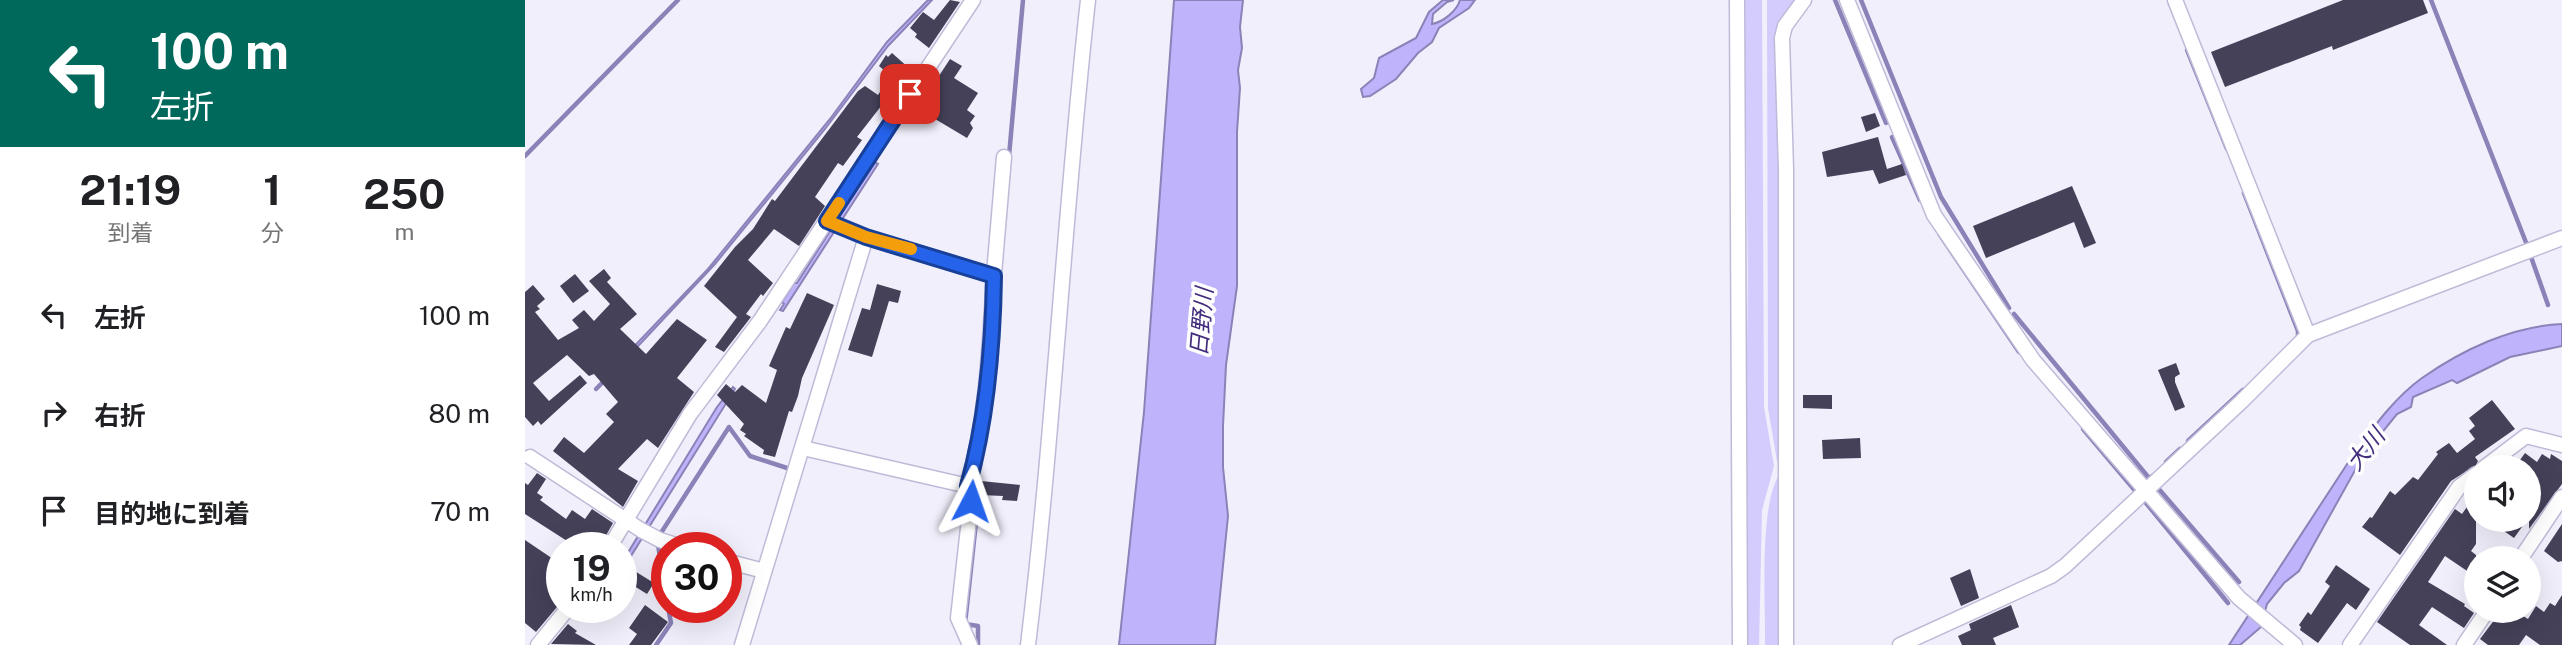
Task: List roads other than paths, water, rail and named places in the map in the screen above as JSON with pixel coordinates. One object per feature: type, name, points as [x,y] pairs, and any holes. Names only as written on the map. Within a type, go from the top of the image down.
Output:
[{"type":"street","points":[[619,532],[690,414],[833,224],[973,0]]},
{"type":"street","points":[[1028,645],[1054,393],[1069,179],[1088,0]]},
{"type":"street","points":[[1737,0],[1740,645]]},
{"type":"street","points":[[1786,645],[1786,170],[1782,38],[1785,26],[1804,0]]},
{"type":"street","points":[[1847,0],[1934,215],[2033,360],[2239,598],[2295,645]]},
{"type":"street","points":[[2175,0],[2308,335]]},
{"type":"street","points":[[970,645],[958,618],[971,501],[971,490],[968,486],[977,452],[992,344],[994,276],[1004,157]]},
{"type":"street","points":[[833,224],[866,237],[994,276]]},
{"type":"street","points":[[742,645],[866,237]]},
{"type":"street","points":[[1900,645],[2051,576],[2147,491],[2308,335],[2562,238]]},
{"type":"street","points":[[2501,455],[2526,436],[2562,445]]},
{"type":"street","points":[[803,448],[968,486]]},
{"type":"street","points":[[530,457],[651,534]]},
{"type":"street","points":[[2350,645],[2464,483]]},
{"type":"street","points":[[2530,546],[2562,497]]},
{"type":"street","points":[[742,565],[764,571]]},
{"type":"street","points":[[538,645],[556,623]]},
{"type":"street","points":[[2464,645],[2479,623]]},
{"type":"water","points":[[928,0],[932,0],[888,46],[825,129],[715,264],[625,360],[623,358],[708,269],[830,119],[887,42]]},
{"type":"water","name":"日野川","points":[[1174,0],[1243,0],[1240,27],[1242,48],[1238,70],[1237,286],[1226,365],[1223,426],[1223,467],[1228,516],[1215,645],[1119,645],[1144,412]]},
{"type":"water","points":[[1443,0],[1454,0],[1447,2],[1433,14],[1432,24],[1449,15],[1460,0],[1475,0],[1469,8],[1439,28],[1432,42],[1418,53],[1396,79],[1370,96],[1363,97],[1361,89],[1374,78],[1379,58],[1416,38],[1429,12]]},
{"type":"water","points":[[874,162],[878,164],[783,311],[780,310],[794,283],[797,283]]},
{"type":"water","name":"大川","points":[[2562,324],[2562,346],[2510,357],[2457,383],[2452,380],[2413,397],[2411,407],[2397,414],[2363,456],[2299,571],[2284,583],[2267,604],[2261,627],[2240,645],[2229,645],[2353,455],[2402,395],[2437,368],[2488,341],[2525,329]]},
{"type":"water","points":[[733,387],[735,389],[637,546],[637,538],[717,407]]},
{"type":"waterway","points":[[525,156],[678,0]]},
{"type":"waterway","points":[[1009,156],[1023,0]]},
{"type":"waterway","points":[[1835,0],[1886,123]]},
{"type":"waterway","points":[[1861,0],[1941,197],[2009,308]]},
{"type":"waterway","points":[[2431,0],[2527,245]]},
{"type":"waterway","points":[[2187,50],[2227,149]]},
{"type":"waterway","points":[[1892,137],[1920,200]]},
{"type":"waterway","points":[[2244,193],[2298,331],[2298,338]]},
{"type":"waterway","points":[[1940,235],[2019,352]]},
{"type":"waterway","points":[[2530,254],[2548,305]]},
{"type":"waterway","points":[[2014,314],[2149,478],[2152,476]]},
{"type":"waterway","points":[[994,372],[997,339]]},
{"type":"waterway","points":[[596,389],[601,384]]},
{"type":"waterway","points":[[2188,441],[2243,390]]},
{"type":"waterway","points":[[662,532],[729,427],[750,456],[787,468]]},
{"type":"waterway","points":[[2083,429],[2137,493]]},
{"type":"waterway","points":[[2166,462],[2180,449]]},
{"type":"waterway","points":[[2158,488],[2239,582]]},
{"type":"waterway","points":[[2146,503],[2228,603]]},
{"type":"waterway","points":[[978,504],[965,624],[978,626],[978,645]]},
{"type":"waterway","points":[[656,645],[671,623]]}]
